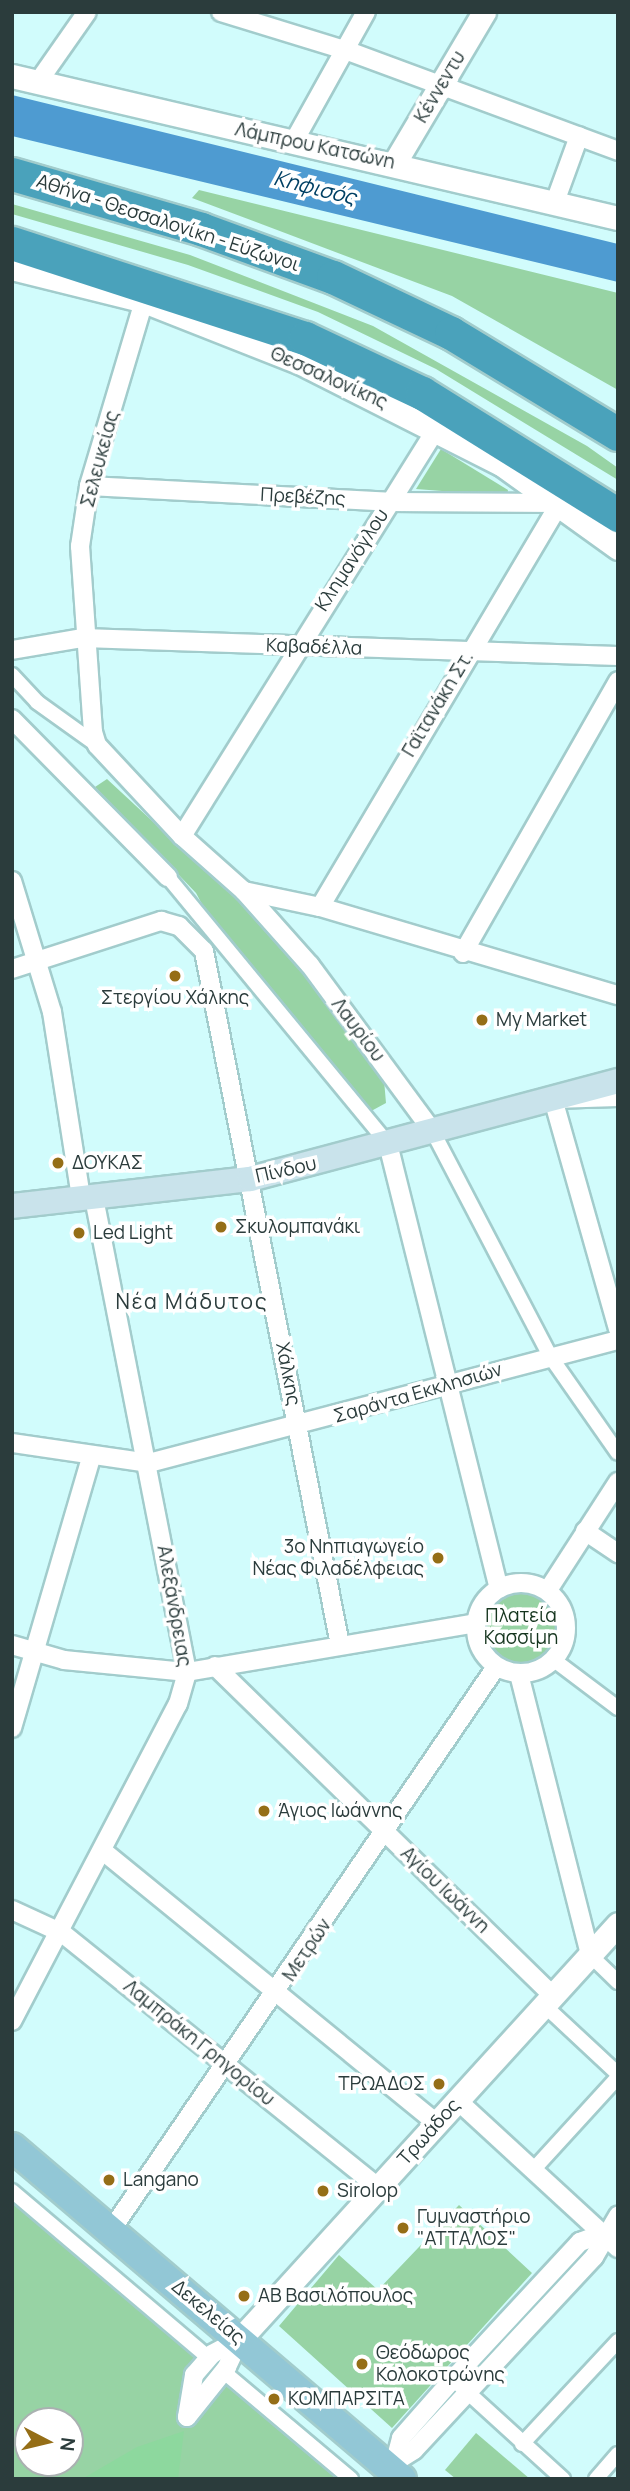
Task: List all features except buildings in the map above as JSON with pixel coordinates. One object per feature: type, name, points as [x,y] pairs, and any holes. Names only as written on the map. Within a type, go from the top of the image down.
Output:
[{"type":"highway","name":"Αθήνα - Θεσσαλονίκη - Εύζωνοι","points":[[12,174],[201,229],[333,277],[451,333],[618,434]]},
{"type":"highway","points":[[12,243],[251,316],[422,393],[618,514]]},
{"type":"highway","points":[[144,301],[251,316]]},
{"type":"main road","name":"Πίνδου","points":[[12,1206],[250,1179],[618,1082]]},
{"type":"main road","name":"Δεκελείας","points":[[12,2147],[395,2468]]},
{"type":"street","points":[[38,82],[87,12]]},
{"type":"street","points":[[220,12],[348,51],[618,151]]},
{"type":"street","points":[[293,143],[348,51],[366,12]]},
{"type":"street","name":"Κέννεντυ","points":[[395,162],[484,12]]},
{"type":"street","name":"Λάμπρου Κατσώνη","points":[[12,76],[293,143],[395,162],[618,218]]},
{"type":"street","points":[[555,202],[579,136]]},
{"type":"street","name":"Θεσσαλονίκης","points":[[12,268],[144,301],[299,362],[436,429],[560,503],[618,548]]},
{"type":"street","name":"Σελευκείας","points":[[97,745],[83,638],[80,546],[89,486],[144,301]]},
{"type":"street","name":"Κλημανόγλου","points":[[182,836],[297,647],[436,429]]},
{"type":"street","name":"Πρεβέζης","points":[[89,486],[390,502],[560,503]]},
{"type":"street","name":"Γαϊτανάκη Στ.","points":[[320,906],[470,650],[560,503]]},
{"type":"street","name":"Καβαδέλλα","points":[[12,650],[83,638],[618,656]]},
{"type":"street","name":"Λαυρίου","points":[[12,676],[37,702],[97,745],[182,836],[244,891],[310,965],[433,1132],[550,1356],[618,1453]]},
{"type":"street","points":[[463,953],[618,681]]},
{"type":"street","points":[[12,719],[168,877],[388,1144],[499,1588]]},
{"type":"street","name":"Αλεξάνδρειας","points":[[12,881],[40,961],[88,1198],[149,1463],[187,1672],[178,1704],[62,1933],[12,2021]]},
{"type":"street","points":[[244,891],[320,906],[463,953],[615,989]]},
{"type":"street","name":"Χάλκης","points":[[40,961],[161,921],[180,926],[204,951],[340,1645]]},
{"type":"street","points":[[12,970],[40,961]]},
{"type":"street","name":"Πίνδου","points":[[553,1099],[618,1097]]},
{"type":"street","points":[[553,1099],[618,1329]]},
{"type":"street","name":"Σαράντα Εκκλησιών","points":[[12,1443],[91,1457],[149,1463],[298,1427],[550,1356],[618,1340]]},
{"type":"street","points":[[12,1728],[91,1457]]},
{"type":"street","points":[[548,1590],[618,1482]]},
{"type":"street","points":[[585,1531],[618,1553]]},
{"type":"street","points":[[523,1582],[548,1590],[566,1616],[563,1647],[554,1660],[519,1674],[496,1667],[480,1648],[476,1623],[499,1588],[523,1582]]},
{"type":"street","points":[[12,1645],[35,1654],[187,1672],[476,1623]]},
{"type":"street","points":[[554,1660],[618,1708]]},
{"type":"street","name":"Αγίου Ιωάννη","points":[[215,1666],[386,1832],[549,2001]]},
{"type":"street","name":"Μετρών","points":[[112,2229],[279,1993],[496,1667]]},
{"type":"street","points":[[519,1674],[590,1955],[618,1982]]},
{"type":"street","points":[[103,1851],[437,2123]]},
{"type":"street","name":"Λαμπράκη Γρηγορίου","points":[[12,1910],[62,1933],[379,2188]]},
{"type":"street","name":"Τρωάδος","points":[[240,2339],[617,1927]]},
{"type":"street","points":[[534,2169],[618,2075],[549,2001]]},
{"type":"street","points":[[457,2100],[618,2248]]},
{"type":"street","points":[[12,2191],[209,2358]]},
{"type":"street","points":[[395,2468],[594,2257],[603,2233],[618,2216]]},
{"type":"street","points":[[395,2468],[401,2438],[453,2379],[580,2242],[603,2233]]},
{"type":"street","points":[[240,2339],[224,2372],[187,2417],[194,2375],[209,2358],[240,2339]]},
{"type":"street","points":[[522,2444],[618,2340]]},
{"type":"street","points":[[224,2372],[351,2479]]},
{"type":"street","points":[[453,2379],[563,2479]]},
{"type":"street","points":[[596,2479],[618,2454]]},
{"type":"green space","points":[[199,190],[618,293],[618,390],[452,296],[192,198]]},
{"type":"green space","points":[[12,204],[190,255],[373,326],[587,446],[618,468],[618,480],[436,369],[318,312],[188,265],[12,214]]},
{"type":"green space","points":[[441,449],[508,490],[507,496],[416,489]]},
{"type":"green space","points":[[107,779],[247,909],[305,975],[384,1080],[386,1103],[362,1116],[224,945],[196,893],[95,787]]},
{"type":"green space","name":"Πλατεία Κασσίμη","points":[[530,1588],[543,1594],[554,1605],[560,1618],[558,1641],[543,1658],[530,1664],[514,1664],[501,1658],[486,1641],[484,1618],[490,1605],[507,1590]]},
{"type":"green space","points":[[12,2200],[180,2344],[342,2479],[12,2479]]},
{"type":"green space","points":[[459,2205],[532,2273],[392,2428],[279,2326],[339,2255],[378,2290]]},
{"type":"green space","points":[[184,2431],[178,2479],[82,2479],[137,2447]]},
{"type":"green space","points":[[476,2433],[530,2479],[456,2479],[445,2470]]},
{"type":"water","name":"Κηφισός","points":[[12,95],[618,244],[618,282],[12,136]]},
{"type":"place","name":"Στεργίου Χάλκης","points":[[175,976]]},
{"type":"place","name":"My Market","points":[[482,1020]]},
{"type":"place","name":"ΔΟΥΚΑΣ","points":[[58,1163]]},
{"type":"place","name":"Σκυλομπανάκι","points":[[221,1227]]},
{"type":"place","name":"Led Light","points":[[79,1233]]},
{"type":"place","name":"3ο Νηπιαγωγείο Νέας Φιλαδέλφειας","points":[[438,1558]]},
{"type":"place","name":"Άγιος Ιωάννης","points":[[264,1811]]},
{"type":"place","name":"ΤΡΩΑΔΟΣ","points":[[439,2084]]},
{"type":"place","name":"Langano","points":[[109,2180]]},
{"type":"place","name":"Sirolop","points":[[323,2191]]},
{"type":"place","name":"Γυμναστήριο \"ΑΤΤΑΛΟΣ\"","points":[[403,2228]]},
{"type":"place","name":"ΑΒ Βασιλόπουλος","points":[[244,2296]]},
{"type":"place","name":"Θεόδωρος Κολοκοτρώνης","points":[[362,2364]]},
{"type":"place","name":"ΚΟΜΠΑΡΣΙΤΑ","points":[[274,2399]]},
{"type":"district","name":"Νέα Μάδυτος","points":[[192,1301]]}]
